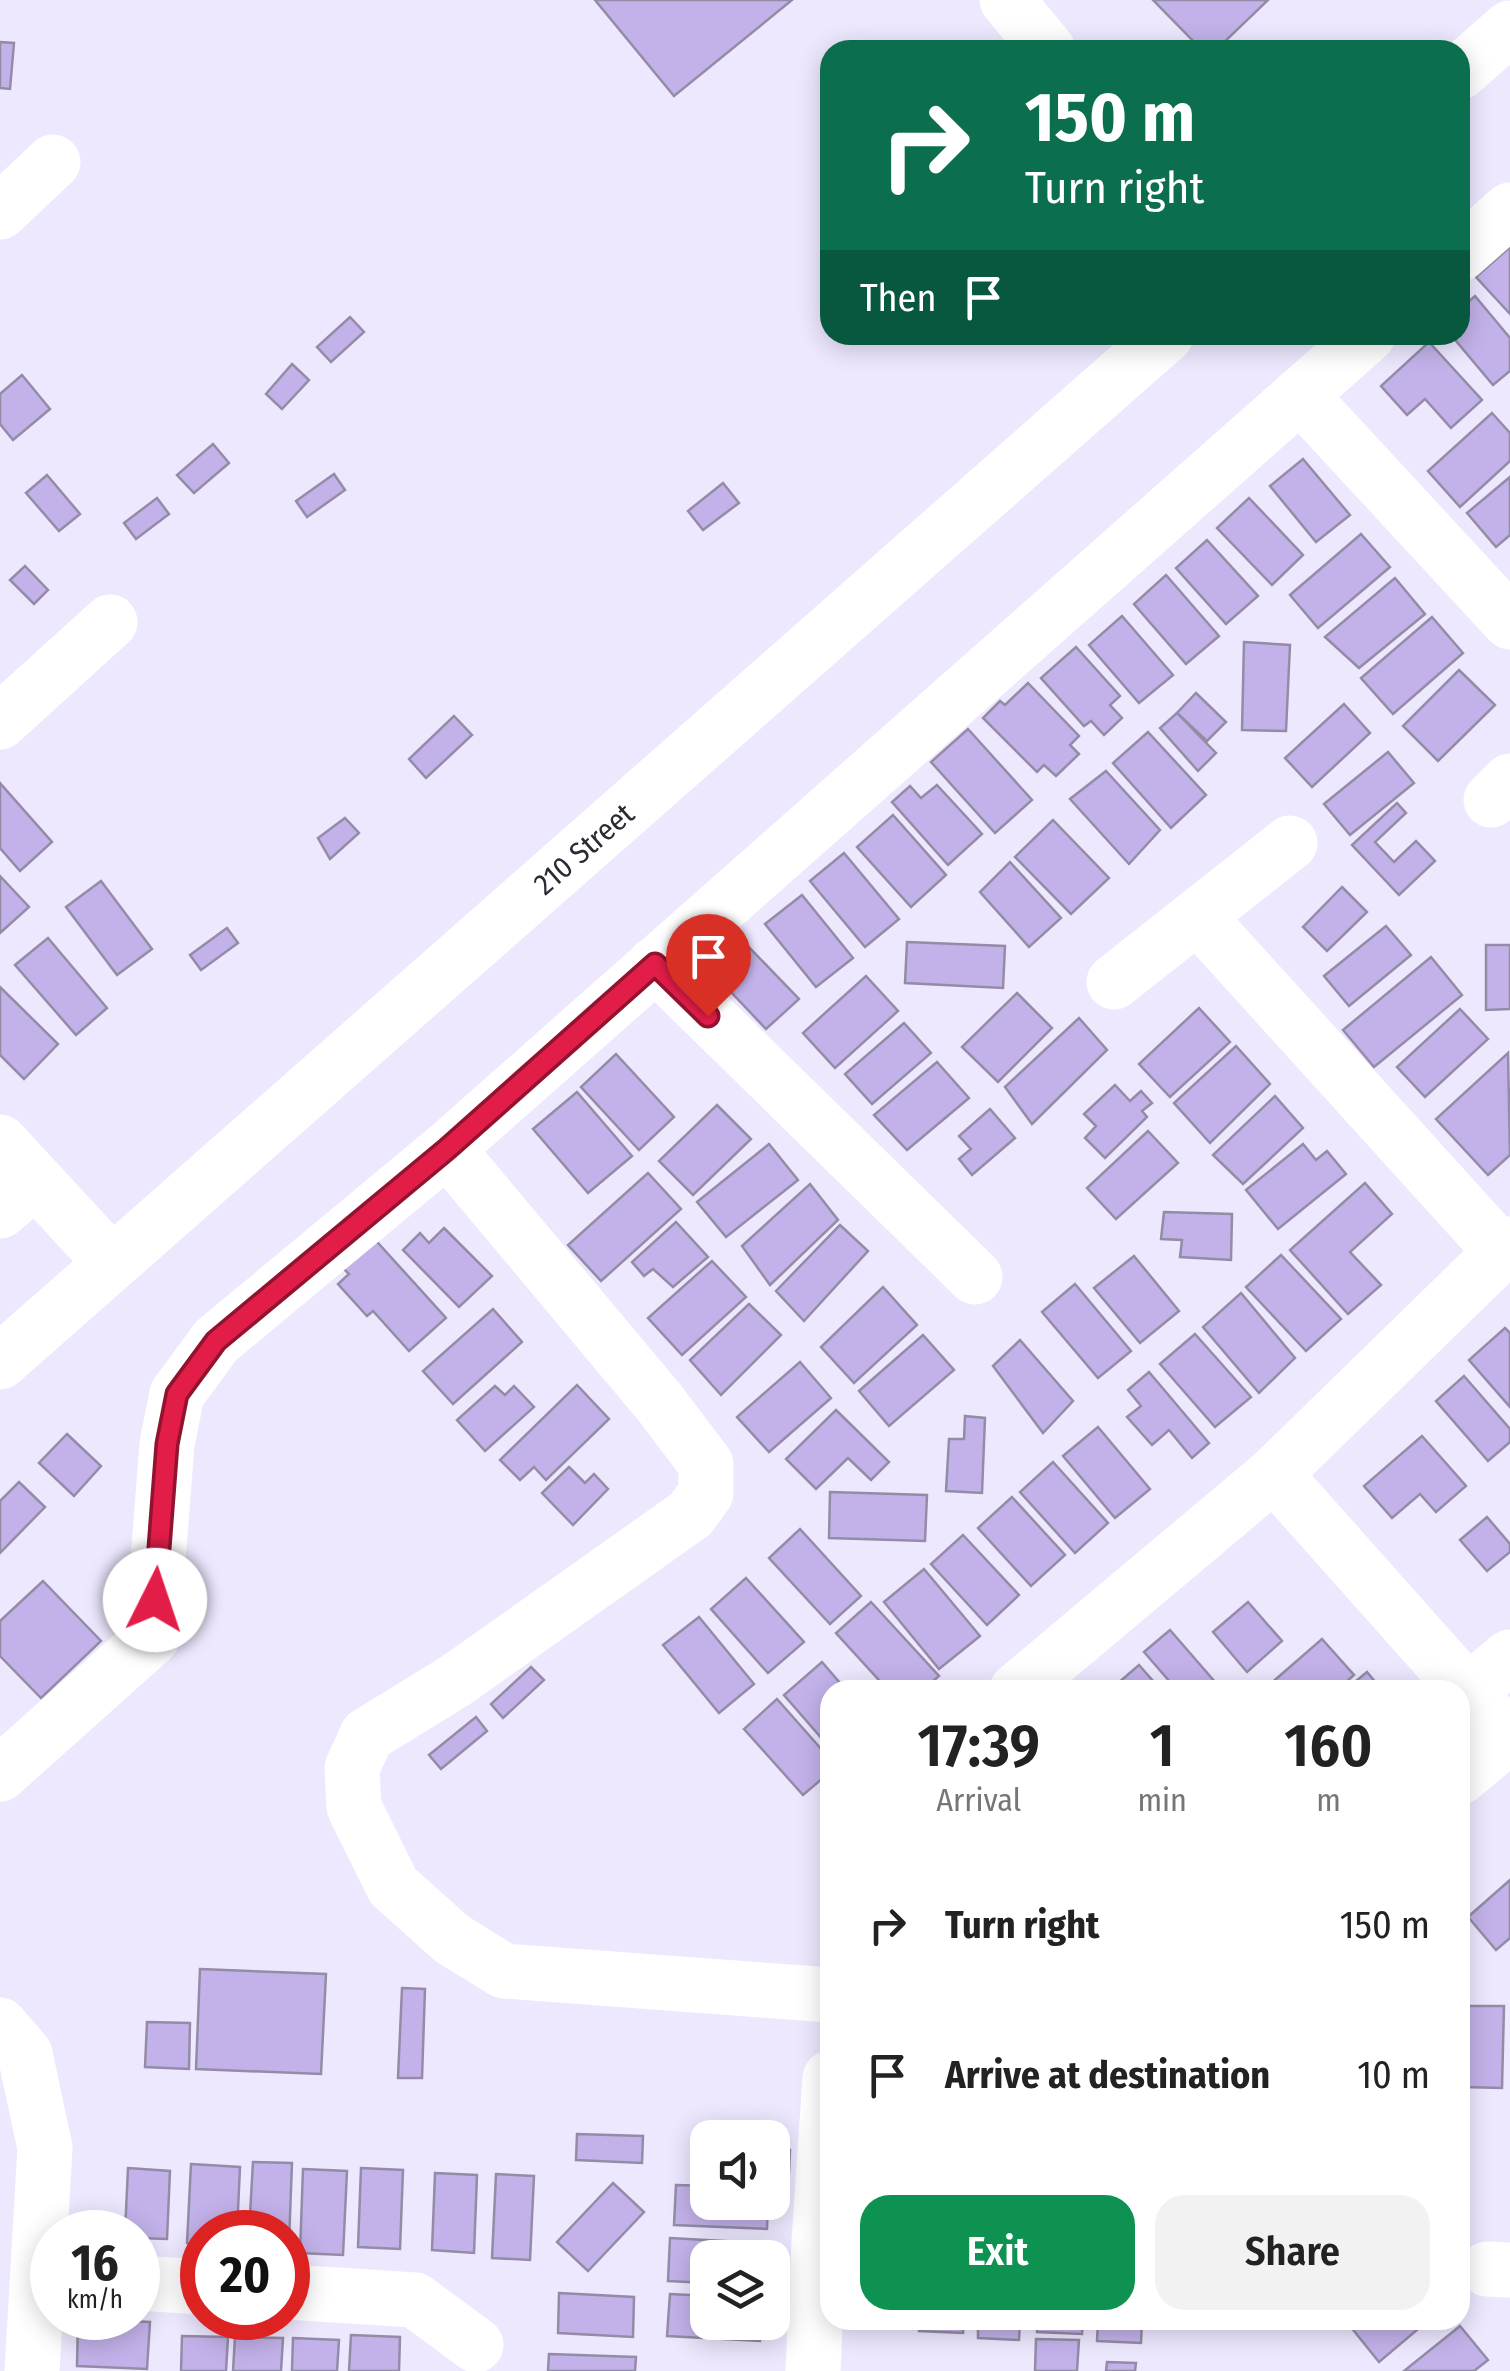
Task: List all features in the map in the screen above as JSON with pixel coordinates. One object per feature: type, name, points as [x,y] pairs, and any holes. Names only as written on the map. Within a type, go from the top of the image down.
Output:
[{"type":"street","points":[[1006,0],[1040,40]]},
{"type":"street","points":[[1470,63],[1510,28]]},
{"type":"street","points":[[0,212],[53,162]]},
{"type":"street","points":[[1470,245],[1510,210]]},
{"type":"street","name":"210 Street","points":[[0,1362],[1155,345]]},
{"type":"street","points":[[0,1774],[152,1638],[167,1444],[177,1394],[216,1341],[447,1149],[1357,345]]},
{"type":"street","points":[[1300,395],[1510,622]]},
{"type":"street","points":[[0,722],[110,622]]},
{"type":"street","points":[[1114,982],[1290,843]]},
{"type":"street","points":[[1029,1680],[1274,1474],[1506,1247],[1198,916]]},
{"type":"street","points":[[655,964],[975,1277]]},
{"type":"street","points":[[447,1149],[659,1402],[706,1464],[706,1492],[691,1514],[454,1681],[367,1735],[352,1768],[354,1808],[393,1886],[452,1940],[504,1971],[820,1995]]},
{"type":"street","points":[[12,1178],[112,1263]]},
{"type":"street","points":[[1274,1474],[1457,1680]]},
{"type":"street","points":[[1470,1690],[1510,1657]]},
{"type":"street","points":[[1470,1694],[1509,1738],[1470,1769]]},
{"type":"street","points":[[0,2025],[25,2054],[45,2148],[45,2210]]},
{"type":"street","points":[[813,2371],[820,2214]]},
{"type":"street","points":[[310,2293],[415,2300],[476,2344]]},
{"type":"street","points":[[32,2371],[36,2340]]},
{"type":"building","points":[[595,0],[792,0],[674,96]]},
{"type":"building","points":[[1153,0],[1268,0],[1226,40],[1192,40]]},
{"type":"building","points":[[0,42],[14,43],[10,89],[0,88]]},
{"type":"building","points":[[1510,247],[1510,314],[1476,277]]},
{"type":"building","points":[[1475,296],[1510,338],[1510,371],[1493,385],[1459,345],[1470,345],[1470,300]]},
{"type":"building","points":[[350,317],[364,332],[331,362],[317,347]]},
{"type":"building","points":[[1426,345],[1432,345],[1482,400],[1451,428],[1425,399],[1407,415],[1381,386]]},
{"type":"building","points":[[292,364],[309,380],[282,409],[266,394]]},
{"type":"building","points":[[22,375],[50,409],[13,440],[0,424],[0,394]]},
{"type":"building","points":[[1492,413],[1510,433],[1510,461],[1460,507],[1428,471]]},
{"type":"building","points":[[213,444],[229,463],[194,493],[177,475]]},
{"type":"building","points":[[1303,459],[1350,515],[1316,542],[1270,486]]},
{"type":"building","points":[[334,474],[345,490],[307,517],[296,501]]},
{"type":"building","points":[[47,475],[80,514],[59,531],[26,493]]},
{"type":"building","points":[[1510,477],[1510,535],[1496,547],[1467,513]]},
{"type":"building","points":[[723,483],[739,503],[703,530],[688,511]]},
{"type":"building","points":[[157,498],[169,514],[136,539],[124,523]]},
{"type":"building","points":[[1249,498],[1303,555],[1272,585],[1217,528]]},
{"type":"building","points":[[1361,534],[1390,567],[1318,628],[1290,595]]},
{"type":"building","points":[[1207,540],[1258,596],[1226,624],[1176,568]]},
{"type":"building","points":[[25,566],[48,590],[34,604],[10,580]]},
{"type":"building","points":[[1166,575],[1219,636],[1186,664],[1134,604]]},
{"type":"building","points":[[1395,578],[1425,614],[1359,668],[1325,637]]},
{"type":"building","points":[[1122,616],[1173,675],[1139,703],[1089,645]]},
{"type":"building","points":[[1432,617],[1463,653],[1393,714],[1361,678]]},
{"type":"building","points":[[1244,642],[1290,645],[1286,731],[1242,730]]},
{"type":"building","points":[[1076,647],[1120,696],[1110,705],[1122,718],[1104,735],[1091,721],[1084,726],[1041,678]]},
{"type":"building","points":[[1459,670],[1495,705],[1438,761],[1403,726]]},
{"type":"building","points":[[1028,683],[1079,736],[1070,745],[1079,754],[1056,776],[1044,765],[1037,772],[983,718],[1000,701],[1005,705]]},
{"type":"building","points":[[1196,693],[1226,722],[1207,741],[1177,713]]},
{"type":"building","points":[[1344,704],[1370,733],[1312,787],[1285,758]]},
{"type":"building","points":[[1177,713],[1216,753],[1198,771],[1160,728]]},
{"type":"building","points":[[454,716],[472,735],[426,778],[409,759]]},
{"type":"building","points":[[968,729],[1032,800],[995,833],[931,762]]},
{"type":"building","points":[[1148,732],[1206,795],[1171,828],[1113,763]]},
{"type":"building","points":[[1388,752],[1414,783],[1350,835],[1324,804]]},
{"type":"building","points":[[1106,771],[1160,830],[1129,864],[1070,799]]},
{"type":"building","points":[[0,783],[52,842],[20,871],[0,848]]},
{"type":"building","points":[[937,785],[982,834],[948,865],[892,802],[910,786],[921,798]]},
{"type":"building","points":[[1397,803],[1406,813],[1375,842],[1394,862],[1416,841],[1435,861],[1399,895],[1352,845]]},
{"type":"building","points":[[893,815],[946,875],[911,907],[857,847]]},
{"type":"building","points":[[345,818],[359,833],[330,859],[318,838]]},
{"type":"building","points":[[1053,820],[1109,878],[1071,914],[1015,857]]},
{"type":"building","points":[[844,853],[899,919],[865,947],[810,881]]},
{"type":"building","points":[[1010,862],[1061,918],[1029,947],[980,892]]},
{"type":"building","points":[[0,876],[29,907],[0,933]]},
{"type":"building","points":[[101,881],[152,949],[117,975],[66,907]]},
{"type":"building","points":[[1342,887],[1367,912],[1327,951],[1303,927]]},
{"type":"building","points":[[802,895],[853,958],[816,987],[765,924]]},
{"type":"building","points":[[1386,926],[1411,955],[1349,1006],[1324,976]]},
{"type":"building","points":[[227,928],[238,943],[201,970],[190,955]]},
{"type":"building","points":[[48,938],[107,1008],[76,1035],[15,965]]},
{"type":"building","points":[[744,942],[799,999],[766,1029],[712,972]]},
{"type":"building","points":[[907,942],[1005,946],[1003,988],[905,983]]},
{"type":"building","points":[[1486,945],[1510,945],[1510,1009],[1486,1010]]},
{"type":"building","points":[[1431,957],[1462,995],[1374,1067],[1343,1030]]},
{"type":"building","points":[[866,976],[898,1011],[835,1068],[803,1033]]},
{"type":"building","points":[[0,987],[58,1044],[24,1079],[0,1055]]},
{"type":"building","points":[[1017,993],[1052,1028],[998,1082],[962,1047]]},
{"type":"building","points":[[1199,1008],[1230,1042],[1170,1097],[1139,1064]]},
{"type":"building","points":[[1460,1009],[1488,1039],[1425,1097],[1397,1067]]},
{"type":"building","points":[[1079,1018],[1107,1050],[1032,1124],[1005,1087]]},
{"type":"building","points":[[904,1023],[931,1053],[872,1104],[845,1074]]},
{"type":"building","points":[[1236,1046],[1270,1084],[1210,1143],[1174,1103]]},
{"type":"building","points":[[1508,1053],[1510,1155],[1488,1175],[1436,1119]]},
{"type":"building","points":[[616,1054],[674,1117],[639,1150],[581,1087]]},
{"type":"building","points":[[937,1062],[969,1098],[907,1150],[874,1115]]},
{"type":"building","points":[[1115,1085],[1130,1101],[1141,1091],[1152,1103],[1142,1111],[1147,1117],[1105,1158],[1085,1138],[1096,1126],[1084,1114]]},
{"type":"building","points":[[577,1092],[632,1156],[588,1193],[533,1129]]},
{"type":"building","points":[[1275,1096],[1303,1128],[1243,1184],[1213,1155]]},
{"type":"building","points":[[717,1105],[751,1139],[693,1195],[659,1161]]},
{"type":"building","points":[[990,1109],[1015,1138],[972,1175],[959,1159],[971,1149],[959,1136]]},
{"type":"building","points":[[1148,1131],[1178,1163],[1116,1219],[1087,1188]]},
{"type":"building","points":[[769,1144],[798,1180],[726,1237],[697,1202]]},
{"type":"building","points":[[1303,1144],[1316,1160],[1327,1151],[1346,1174],[1278,1229],[1246,1190]]},
{"type":"building","points":[[648,1173],[681,1209],[601,1281],[568,1245]]},
{"type":"building","points":[[1365,1183],[1392,1214],[1350,1252],[1381,1285],[1348,1314],[1290,1250]]},
{"type":"building","points":[[810,1184],[838,1220],[770,1285],[742,1246]]},
{"type":"building","points":[[1164,1212],[1232,1214],[1231,1260],[1180,1257],[1182,1240],[1161,1239]]},
{"type":"building","points":[[676,1222],[708,1257],[673,1287],[653,1269],[644,1276],[632,1262]]},
{"type":"building","points":[[840,1225],[868,1251],[804,1321],[776,1291]]},
{"type":"building","points":[[444,1228],[492,1276],[459,1307],[403,1250],[420,1233],[429,1243]]},
{"type":"building","points":[[370,1234],[446,1318],[409,1351],[373,1311],[367,1316],[338,1284],[349,1274],[338,1263]]},
{"type":"building","points":[[1281,1255],[1341,1319],[1306,1351],[1246,1287]]},
{"type":"building","points":[[1134,1256],[1179,1311],[1140,1343],[1094,1288]]},
{"type":"building","points":[[712,1261],[746,1297],[682,1355],[648,1318]]},
{"type":"building","points":[[1075,1284],[1131,1351],[1098,1378],[1042,1312]]},
{"type":"building","points":[[883,1287],[917,1325],[854,1383],[821,1347]]},
{"type":"building","points":[[1241,1293],[1295,1358],[1259,1393],[1203,1327]]},
{"type":"building","points":[[749,1304],[781,1335],[721,1395],[690,1360]]},
{"type":"building","points":[[493,1309],[522,1342],[453,1404],[423,1371]]},
{"type":"building","points":[[1505,1328],[1510,1333],[1510,1407],[1469,1360]]},
{"type":"building","points":[[1195,1334],[1251,1397],[1215,1427],[1160,1364]]},
{"type":"building","points":[[923,1335],[954,1370],[889,1426],[859,1391]]},
{"type":"building","points":[[1020,1340],[1073,1401],[1043,1433],[993,1366]]},
{"type":"building","points":[[800,1362],[831,1398],[769,1452],[737,1417]]},
{"type":"building","points":[[1149,1372],[1209,1443],[1192,1458],[1169,1430],[1152,1445],[1127,1417],[1141,1406],[1128,1390]]},
{"type":"building","points":[[1464,1376],[1510,1429],[1510,1442],[1488,1461],[1436,1401]]},
{"type":"building","points":[[577,1385],[609,1419],[546,1480],[534,1467],[520,1480],[500,1460]]},
{"type":"building","points":[[495,1386],[505,1395],[514,1386],[534,1407],[485,1451],[457,1420]]},
{"type":"building","points":[[836,1410],[889,1462],[871,1480],[848,1458],[816,1489],[786,1459]]},
{"type":"building","points":[[965,1416],[985,1418],[982,1493],[946,1491],[949,1439],[964,1439]]},
{"type":"building","points":[[1098,1427],[1150,1489],[1115,1518],[1063,1456]]},
{"type":"building","points":[[67,1434],[101,1466],[74,1496],[39,1463]]},
{"type":"building","points":[[1422,1436],[1466,1486],[1436,1512],[1420,1494],[1392,1518],[1364,1486]]},
{"type":"building","points":[[1053,1462],[1108,1523],[1075,1553],[1020,1492]]},
{"type":"building","points":[[569,1467],[585,1483],[594,1474],[608,1489],[573,1525],[542,1493]]},
{"type":"building","points":[[19,1482],[45,1507],[0,1553],[0,1501]]},
{"type":"building","points":[[830,1492],[927,1495],[925,1541],[829,1538]]},
{"type":"building","points":[[1012,1497],[1065,1555],[1031,1586],[978,1528]]},
{"type":"building","points":[[1487,1517],[1510,1544],[1510,1552],[1487,1571],[1460,1540]]},
{"type":"building","points":[[800,1529],[861,1596],[830,1624],[769,1558]]},
{"type":"building","points":[[963,1535],[1019,1595],[987,1625],[931,1564]]},
{"type":"building","points":[[924,1569],[980,1636],[939,1669],[884,1602]]},
{"type":"building","points":[[746,1578],[804,1642],[768,1673],[711,1609]]},
{"type":"building","points":[[43,1581],[101,1641],[41,1698],[0,1656],[0,1621]]},
{"type":"building","points":[[871,1602],[939,1676],[934,1680],[879,1680],[836,1633]]},
{"type":"building","points":[[1248,1602],[1282,1641],[1247,1672],[1213,1632]]},
{"type":"building","points":[[699,1617],[754,1684],[719,1713],[663,1645]]},
{"type":"building","points":[[1170,1630],[1213,1680],[1168,1680],[1144,1652]]},
{"type":"building","points":[[1322,1639],[1354,1675],[1348,1680],[1275,1680]]},
{"type":"building","points":[[822,1662],[837,1680],[820,1680],[820,1736],[784,1695]]},
{"type":"building","points":[[1139,1665],[1152,1680],[1122,1680]]},
{"type":"building","points":[[531,1667],[544,1680],[503,1718],[491,1704]]},
{"type":"building","points":[[1367,1672],[1374,1680],[1357,1680]]},
{"type":"building","points":[[777,1699],[820,1748],[820,1781],[803,1795],[744,1729]]},
{"type":"building","points":[[476,1717],[487,1731],[441,1769],[429,1755]]},
{"type":"building","points":[[1510,1880],[1510,1938],[1496,1950],[1470,1915]]},
{"type":"building","points":[[200,1969],[326,1974],[321,2074],[196,2069]]},
{"type":"building","points":[[402,1988],[425,1989],[422,2078],[398,2078]]},
{"type":"building","points":[[1470,2006],[1504,2006],[1502,2088],[1470,2087]]},
{"type":"building","points":[[147,2022],[190,2023],[189,2069],[145,2067]]},
{"type":"building","points":[[577,2134],[643,2136],[642,2163],[576,2160]]},
{"type":"building","points":[[253,2162],[292,2163],[290,2210],[250,2210]]},
{"type":"building","points":[[191,2164],[240,2167],[238,2210],[189,2210]]},
{"type":"building","points":[[128,2168],[170,2171],[167,2239],[160,2239],[160,2210],[126,2210]]},
{"type":"building","points":[[361,2168],[403,2170],[400,2249],[358,2247]]},
{"type":"building","points":[[303,2169],[347,2171],[343,2255],[310,2253],[310,2210],[302,2210]]},
{"type":"building","points":[[435,2173],[477,2175],[474,2253],[432,2250]]},
{"type":"building","points":[[496,2174],[534,2176],[530,2260],[492,2258]]},
{"type":"building","points":[[613,2183],[644,2212],[588,2271],[557,2242]]},
{"type":"building","points":[[676,2185],[690,2185],[690,2220],[767,2220],[767,2229],[674,2225]]},
{"type":"building","points":[[670,2238],[706,2240],[690,2240],[690,2282],[668,2281]]},
{"type":"building","points":[[559,2293],[634,2297],[633,2337],[558,2333]]},
{"type":"building","points":[[670,2294],[690,2295],[690,2337],[667,2336]]},
{"type":"building","points":[[919,2330],[963,2330],[963,2333]]},
{"type":"building","points":[[978,2330],[1020,2330],[1019,2340],[978,2338]]},
{"type":"building","points":[[1037,2330],[1082,2330],[1082,2334]]},
{"type":"building","points":[[1098,2330],[1142,2330],[1141,2343],[1097,2341]]},
{"type":"building","points":[[1353,2330],[1417,2330],[1379,2362]]},
{"type":"building","points":[[1455,2330],[1463,2330],[1488,2360],[1474,2371],[1404,2371]]},
{"type":"building","points":[[351,2335],[400,2337],[399,2371],[349,2371]]},
{"type":"building","points":[[1036,2339],[1079,2340],[1077,2371],[1035,2371]]},
{"type":"building","points":[[78,2340],[149,2340],[147,2369],[77,2366]]},
{"type":"building","points":[[182,2340],[228,2340],[226,2371],[181,2371]]},
{"type":"building","points":[[235,2340],[283,2340],[281,2371],[233,2371]]},
{"type":"building","points":[[293,2340],[339,2340],[337,2371],[292,2371]]},
{"type":"building","points":[[549,2354],[636,2357],[635,2371],[548,2371]]},
{"type":"building","points":[[1107,2362],[1136,2363],[1135,2371],[1106,2371]]},
{"type":"route","points":[[155,1600],[167,1444],[177,1394],[216,1341],[447,1149],[655,964],[708,1016]]}]
